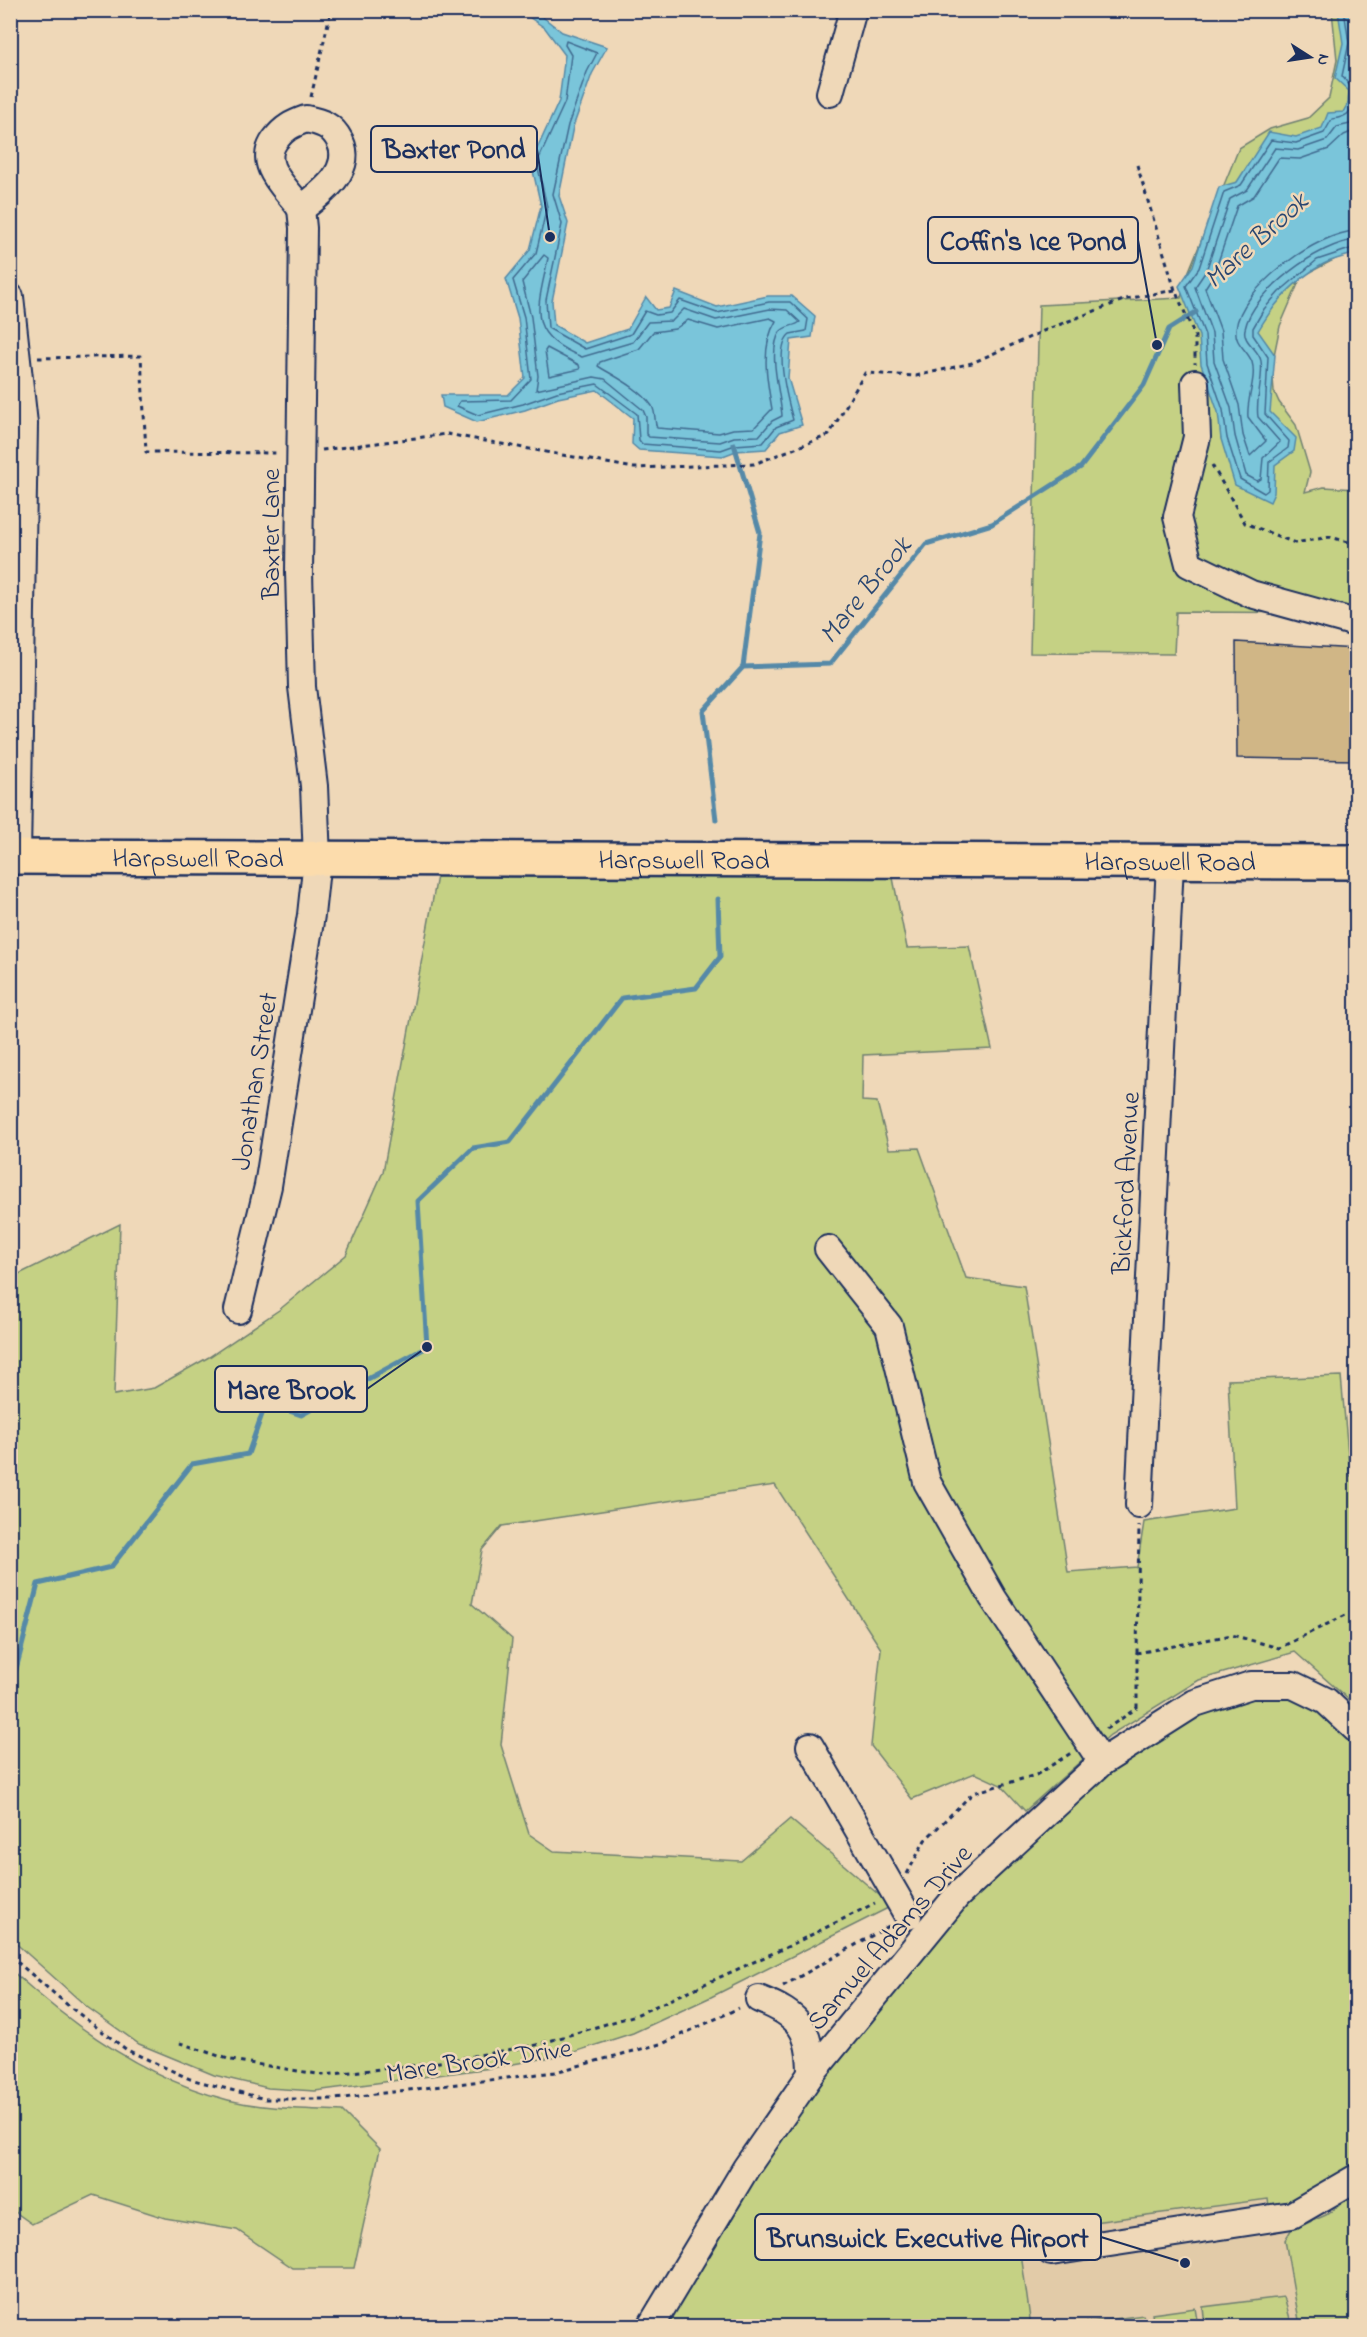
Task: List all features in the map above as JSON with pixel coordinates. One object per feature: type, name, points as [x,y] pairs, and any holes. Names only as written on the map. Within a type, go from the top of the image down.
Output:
[{"type":"main road","name":"Harpswell Road","points":[[14,857],[1356,862]]},
{"type":"street","points":[[830,93],[853,10]]},
{"type":"street","points":[[306,119],[325,123],[338,136],[344,150],[342,166],[334,180],[301,209],[269,164],[270,148],[290,124],[306,119]]},
{"type":"street","name":"Baxter Lane","points":[[301,209],[298,572],[302,687],[314,786],[317,859]]},
{"type":"street","points":[[10,297],[24,424],[25,488],[14,857]]},
{"type":"street","points":[[1195,383],[1197,437],[1177,517],[1189,564],[1251,594],[1356,623]]},
{"type":"street","name":"Jonathan Street","points":[[238,1310],[270,1175],[311,915],[317,859]]},
{"type":"street","name":"Bickford Avenue","points":[[1139,1505],[1170,863]]},
{"type":"street","points":[[828,1249],[889,1326],[927,1482],[993,1598],[1095,1752]]},
{"type":"street","name":"Samuel Adams Drive","points":[[651,2326],[746,2168],[811,2074],[957,1896],[1095,1752],[1164,1722],[1195,1702],[1251,1685],[1293,1685],[1326,1701],[1356,1729]]},
{"type":"street","points":[[810,1746],[908,1916]]},
{"type":"street","points":[[759,1999],[785,2010],[803,2027],[811,2049],[811,2074]]},
{"type":"street","points":[[1051,2252],[1292,2214],[1356,2178]]},
{"type":"path","points":[[306,119],[331,10]]},
{"type":"path","points":[[1137,165],[1175,290],[1196,336]]},
{"type":"path","points":[[18,358],[141,356],[147,452],[300,453],[447,434],[634,468],[754,464],[829,435],[865,373],[916,375],[972,363],[1048,329],[1126,299],[1175,290]]},
{"type":"path","points":[[1197,437],[1245,523],[1294,543],[1330,537],[1356,544]]},
{"type":"path","points":[[180,2043],[231,2061],[323,2075],[428,2064],[536,2045],[636,2015],[789,1946],[895,1893],[925,1840],[973,1793],[1036,1775],[1095,1752],[1137,1708],[1139,1505]]},
{"type":"path","points":[[1137,1653],[1232,1635],[1279,1648],[1356,1610]]},
{"type":"path","points":[[1137,1708],[1164,1722]]},
{"type":"path","name":"Mare Brook Drive","points":[[10,1956],[70,2007],[127,2050],[190,2079],[265,2099],[335,2099],[555,2072],[664,2043],[759,1999],[908,1916]]},
{"type":"shaded area","points":[[1356,2148],[1356,2326],[1023,2326],[1005,2199]]},
{"type":"green space","points":[[1332,11],[1356,11],[1339,257],[1301,277],[1280,326],[1272,365],[1274,391],[1296,425],[1310,472],[1305,492],[1324,487],[1356,489],[1356,613],[1176,612],[1174,654],[1030,653],[1039,305],[1181,298],[1184,283],[1239,148],[1270,129],[1308,118],[1329,98],[1337,60]]},
{"type":"green space","points":[[892,873],[907,948],[969,946],[992,1049],[863,1055],[862,1101],[877,1102],[889,1149],[919,1148],[966,1278],[1024,1286],[1068,1572],[1137,1567],[1144,1522],[1235,1508],[1228,1380],[1341,1376],[1350,1476],[1356,1475],[1356,1706],[1295,1652],[1199,1680],[1110,1735],[1025,1811],[1001,1785],[975,1773],[912,1799],[871,1746],[881,1649],[775,1485],[502,1526],[482,1550],[472,1604],[512,1639],[501,1745],[529,1834],[554,1851],[741,1861],[790,1819],[892,1906],[711,1997],[633,2033],[568,2054],[491,2068],[315,2091],[268,2088],[214,2075],[139,2044],[87,2007],[11,1939],[11,1278],[120,1224],[114,1395],[154,1388],[209,1357],[279,1310],[346,1255],[383,1172],[437,876]]},
{"type":"green space","points":[[1298,1695],[1318,1706],[1356,1744],[1356,2167],[1270,2213],[1268,2199],[1018,2232],[1031,2326],[663,2326],[779,2133],[976,1889],[1104,1775],[1194,1716],[1235,1697]]},
{"type":"green space","points":[[11,1970],[85,2031],[140,2065],[168,2079],[198,2091],[242,2103],[342,2111],[380,2149],[354,2268],[293,2268],[237,2230],[165,2218],[93,2195],[32,2224],[11,2209]]},
{"type":"green space","points":[[1356,2193],[1356,2326],[1300,2326],[1285,2240],[1291,2230],[1326,2215]]},
{"type":"green space","points":[[1284,2297],[1292,2326],[1205,2326],[1203,2307]]},
{"type":"green space","points":[[1195,2308],[1198,2326],[1154,2326],[1152,2314]]},
{"type":"green space","points":[[1143,2315],[1146,2326],[1063,2326]]},
{"type":"water","points":[[520,11],[535,11],[562,32],[607,47],[592,74],[573,127],[559,196],[568,223],[552,301],[554,325],[585,343],[628,329],[646,297],[656,310],[669,308],[676,291],[717,307],[768,296],[792,296],[815,316],[812,337],[791,340],[788,378],[802,425],[780,432],[766,449],[736,451],[723,456],[639,450],[632,444],[633,418],[597,390],[558,398],[525,410],[477,422],[443,407],[441,395],[508,395],[525,378],[518,318],[506,279],[530,250],[541,206],[531,162],[559,101],[565,55],[545,28]]},
{"type":"water","points":[[1338,11],[1356,11],[1356,253],[1324,264],[1301,279],[1277,303],[1258,331],[1275,355],[1270,412],[1296,438],[1294,451],[1275,465],[1274,493],[1270,502],[1235,485],[1221,439],[1218,412],[1201,364],[1199,336],[1179,286],[1193,266],[1219,187],[1237,182],[1269,132],[1296,137],[1322,128],[1328,113],[1343,112],[1348,103],[1349,91],[1335,78],[1343,43]]},
{"type":"building","points":[[1236,642],[1356,649],[1356,760],[1237,758]]},
{"type":"waterway","name":"Mare Brook","points":[[716,820],[703,711],[743,667],[830,664],[926,544],[992,524],[1081,467],[1144,385],[1169,329],[1196,312]]},
{"type":"waterway","points":[[734,444],[760,533],[743,667]]},
{"type":"waterway","name":"Mare Brook","points":[[10,1692],[38,1584],[111,1567],[192,1464],[248,1454],[266,1403],[301,1415],[427,1347],[418,1201],[473,1148],[510,1142],[622,998],[696,988],[720,957],[718,899]]},
{"type":"place","name":"Baxter Pond","points":[[550,237]]},
{"type":"place","name":"Coffin's Ice Pond","points":[[1157,345]]},
{"type":"place","name":"Mare Brook","points":[[427,1347]]},
{"type":"place","name":"Brunswick Executive Airport","points":[[1185,2263]]}]
